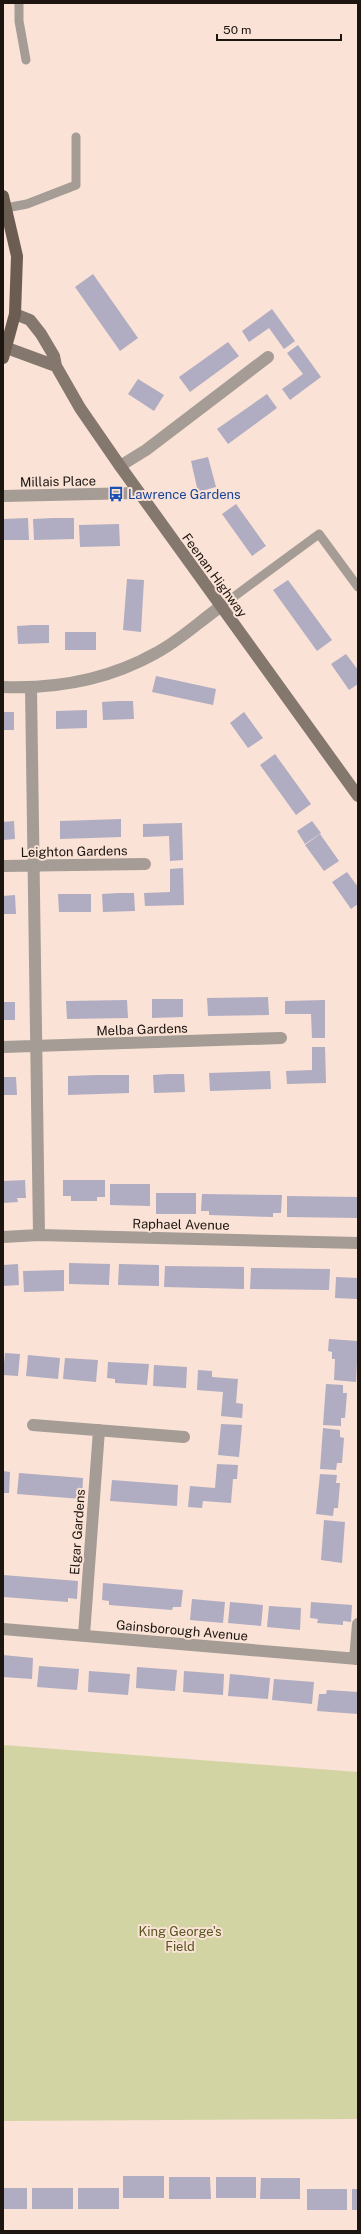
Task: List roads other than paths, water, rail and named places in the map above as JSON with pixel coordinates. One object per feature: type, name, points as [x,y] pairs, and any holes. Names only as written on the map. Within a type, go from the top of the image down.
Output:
[{"type":"main road","points":[[3,196],[17,256],[15,314],[5,353]]},
{"type":"street","name":"Feenan Highway","points":[[15,314],[30,320],[54,356],[56,366],[80,408],[138,493],[358,796]]},
{"type":"street","points":[[5,353],[56,366]]},
{"type":"street","points":[[120,466],[146,450],[268,357]]},
{"type":"street","name":"Millais Place","points":[[3,496],[138,493]]},
{"type":"street","points":[[3,687],[31,688],[74,684],[120,670],[157,653],[220,607]]},
{"type":"street","points":[[31,688],[39,1235]]},
{"type":"street","name":"Leighton Gardens","points":[[3,866],[145,864]]},
{"type":"street","name":"Melba Gardens","points":[[3,1047],[281,1038]]},
{"type":"street","name":"Raphael Avenue","points":[[3,1237],[39,1235],[358,1243]]},
{"type":"street","points":[[33,1425],[184,1438]]},
{"type":"street","name":"Elgar Gardens","points":[[84,1635],[99,1430]]},
{"type":"street","points":[[357,1659],[358,1624]]},
{"type":"street","name":"Gainsborough Avenue","points":[[3,1629],[357,1659]]},
{"type":"lane","points":[[19,3],[19,21],[26,60]]},
{"type":"lane","points":[[6,208],[26,204],[76,185],[76,137]]},
{"type":"lane","points":[[220,607],[320,534],[358,587]]},
{"type":"place","name":"Lawrence Gardens","points":[[116,494]]},
{"type":"park label","name":"King George's Field","points":[[180,1938]]}]
